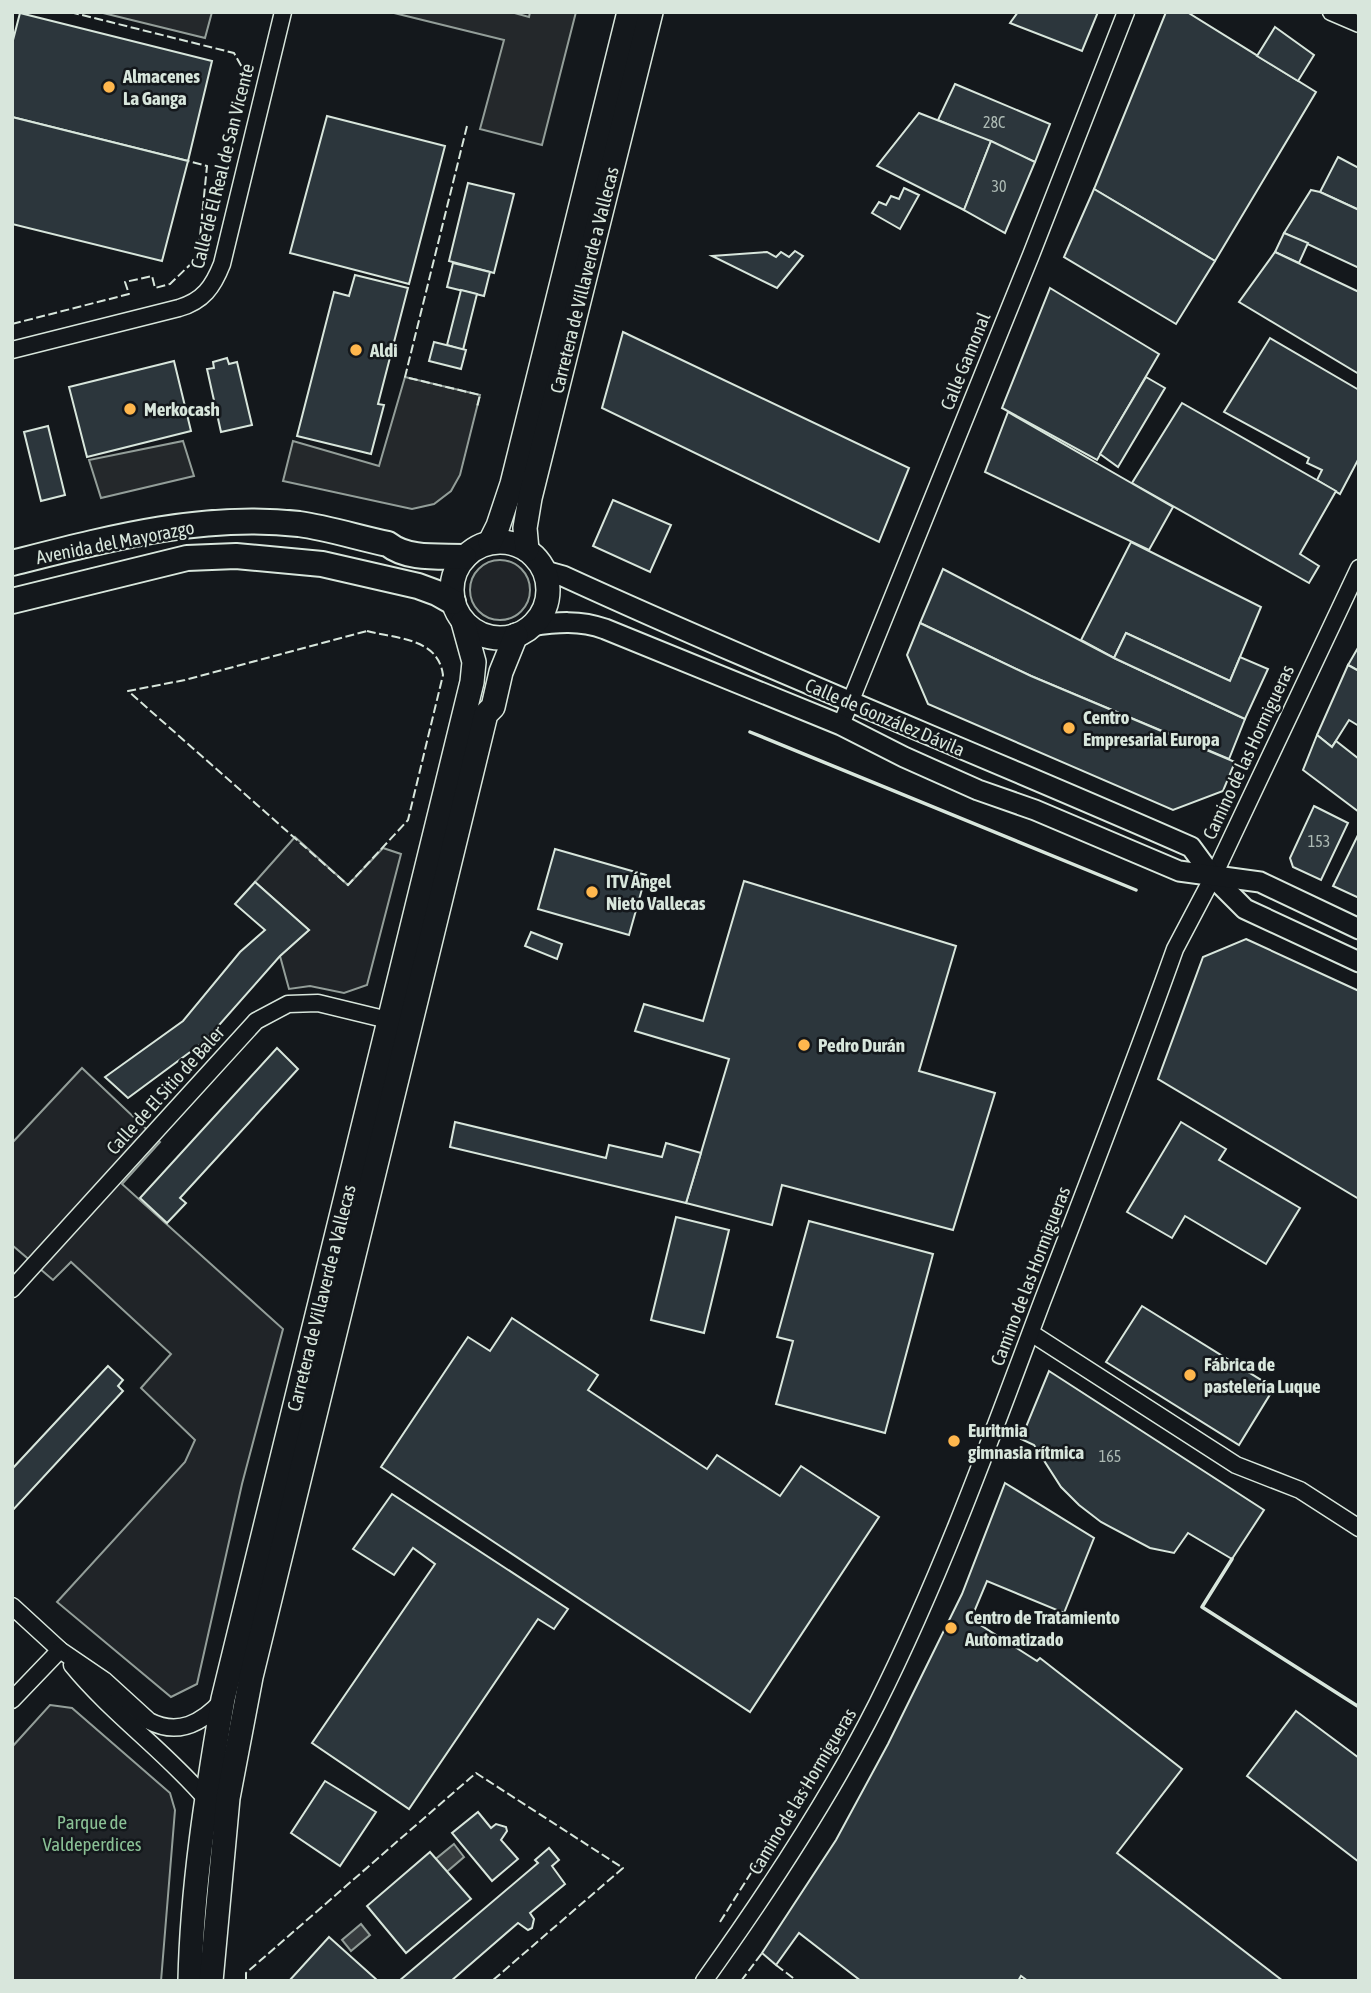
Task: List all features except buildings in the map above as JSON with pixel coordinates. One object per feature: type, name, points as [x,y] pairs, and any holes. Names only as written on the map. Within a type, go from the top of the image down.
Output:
[{"type":"main road","name":"Carretera de Villaverde a Vallecas","points":[[490,542],[512,484],[629,12]]},
{"type":"main road","name":"Carretera de Villaverde a Vallecas","points":[[527,550],[525,528],[530,498],[650,12]]},
{"type":"main road","name":"Avenida del Mayorazgo","points":[[12,563],[94,542],[174,526],[236,522],[300,524],[388,544],[396,550],[420,556],[464,557]]},
{"type":"main road","points":[[502,541],[527,550],[545,571],[547,601],[541,615],[524,631],[502,638],[488,637],[474,631],[458,612],[451,586],[455,570],[464,557],[490,542],[502,541]]},
{"type":"main road","name":"Avenida del Mayorazgo","points":[[12,601],[187,558],[236,556],[323,564],[418,586],[437,593],[458,612]]},
{"type":"main road","name":"Carretera de Villaverde a Vallecas","points":[[190,1981],[206,1799],[223,1699],[472,682],[474,662],[458,612]]},
{"type":"main road","name":"Carretera de Villaverde a Vallecas","points":[[211,1981],[228,1798],[251,1677],[486,713],[493,707],[501,672],[524,631]]},
{"type":"street","name":"Calle de El Real de San Vicente","points":[[12,350],[191,304],[210,289],[224,256],[283,12]]},
{"type":"street","name":"Calle Gamonal","points":[[841,725],[1126,12]]},
{"type":"street","points":[[1331,12],[1359,24]]},
{"type":"street","name":"Camino de las Hormigueras","points":[[704,1981],[764,1896],[822,1802],[875,1708],[934,1582],[1175,949],[1213,877],[1359,568]]},
{"type":"street","name":"Calle de González Dávila","points":[[545,571],[563,576],[811,687],[850,701],[1191,847],[1213,877],[1245,909],[1359,962]]},
{"type":"street","name":"Calle de González Dávila","points":[[524,631],[554,622],[597,626],[841,725],[978,790],[1035,810],[1179,871],[1260,882],[1359,929]]},
{"type":"street","name":"Calle de El Sitio de Baler","points":[[12,1289],[256,1021],[288,1004],[318,1003],[388,1020]]},
{"type":"street","points":[[1031,1333],[1236,1465],[1300,1490],[1359,1528]]},
{"type":"street","points":[[12,1606],[60,1650],[104,1680],[158,1726],[190,1726],[212,1712],[223,1699]]},
{"type":"street","points":[[12,1700],[60,1650]]},
{"type":"street","points":[[60,1650],[94,1692],[206,1799]]},
{"type":"green space","points":[[500,560],[521,569],[530,590],[521,611],[500,620],[479,611],[470,590],[479,569]]},
{"type":"green space","points":[[295,837],[348,885],[383,848],[401,854],[367,985],[344,993],[310,986],[289,989],[280,956],[309,930],[255,882]]},
{"type":"green space","points":[[82,1068],[160,1142],[122,1184],[283,1329],[242,1484],[197,1684],[171,1697],[57,1602],[185,1462],[195,1440],[141,1388],[171,1354],[71,1262],[53,1280],[12,1245],[12,1143]]},
{"type":"green space","name":"Parque de Valdeperdices","points":[[50,1705],[72,1708],[170,1793],[175,1810],[161,1981],[12,1981],[12,1747]]},
{"type":"shaded area","points":[[99,12],[212,12],[205,38]]},
{"type":"shaded area","points":[[390,12],[511,12],[529,17],[530,12],[576,12],[542,145],[480,129],[504,40]]},
{"type":"shaded area","points":[[405,377],[480,395],[460,475],[451,491],[434,504],[412,509],[283,481],[293,441],[379,466]]},
{"type":"shaded area","points":[[183,441],[194,476],[101,498],[89,460]]},
{"type":"shaded area","points":[[454,1844],[464,1857],[443,1875],[432,1862]]},
{"type":"shaded area","points":[[361,1924],[370,1935],[351,1951],[342,1940]]},
{"type":"fence","points":[[70,12],[234,53],[243,69]]},
{"type":"fence","points":[[467,126],[405,377],[480,395],[477,407]]},
{"type":"fence","points":[[12,324],[129,294],[125,282],[152,276],[155,288],[170,284],[198,257],[207,166],[188,161]]},
{"type":"fence","points":[[367,631],[415,642],[425,647],[440,663],[443,675],[408,820],[348,885],[128,691],[185,680],[367,631]]},
{"type":"fence","points":[[720,1922],[850,1709]]},
{"type":"fence","points":[[246,1981],[246,1973],[476,1773],[623,1868],[492,1981]]},
{"type":"fence","points":[[741,1981],[762,1953]]},
{"type":"fence","points":[[776,1965],[797,1981]]},
{"type":"wall","points":[[750,732],[1136,890]]},
{"type":"wall","points":[[1232,1559],[1202,1607],[1359,1707]]},
{"type":"place","name":"Almacenes La Ganga","points":[[109,87]]},
{"type":"place","name":"Aldi","points":[[356,350]]},
{"type":"place","name":"Merkocash","points":[[130,409]]},
{"type":"place","name":"Centro Empresarial Europa","points":[[1069,728]]},
{"type":"place","name":"ITV Ángel Nieto Vallecas","points":[[592,892]]},
{"type":"place","name":"Pedro Durán","points":[[804,1045]]},
{"type":"place","name":"Fábrica de pastelería Luque","points":[[1190,1375]]},
{"type":"place","name":"Euritmia gimnasia rítmica","points":[[954,1441]]},
{"type":"place","name":"Centro de Tratamiento Automatizado","points":[[951,1628]]}]
